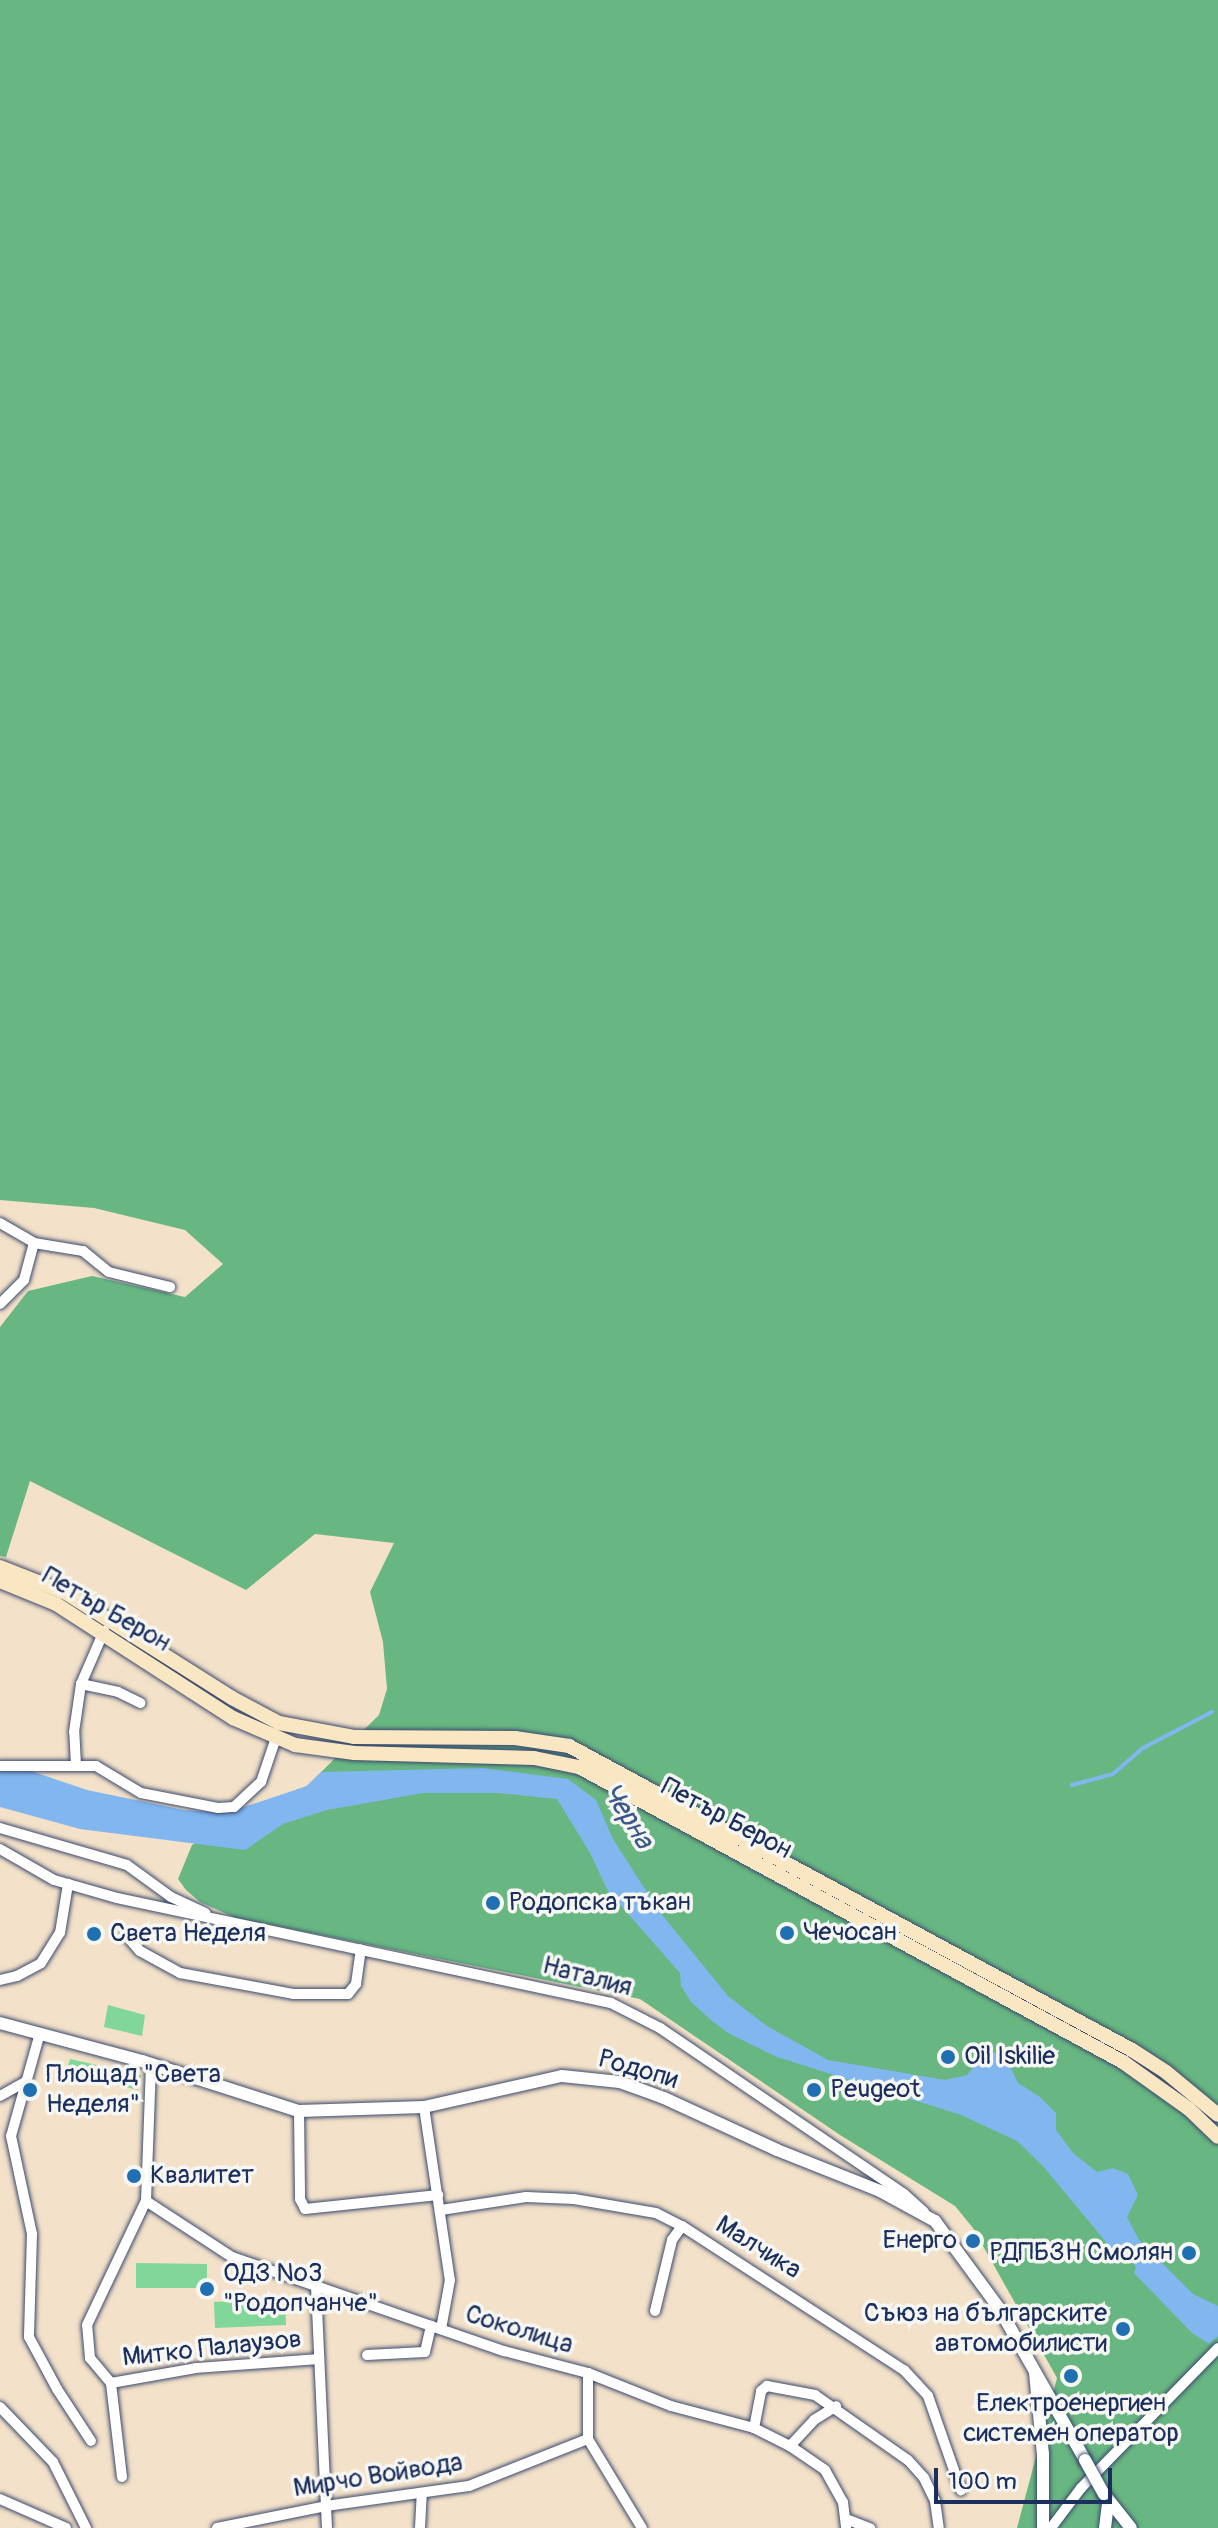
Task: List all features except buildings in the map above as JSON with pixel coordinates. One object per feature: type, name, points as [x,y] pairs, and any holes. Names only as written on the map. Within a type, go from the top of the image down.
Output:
[{"type":"main road","name":"Петър Берон","points":[[0,1567],[66,1593],[232,1698],[279,1723],[354,1737],[515,1738],[569,1746],[1119,2043],[1166,2072],[1218,2115]]},
{"type":"main road","name":"Петър Берон","points":[[0,1581],[56,1604],[104,1631],[233,1718],[295,1745],[354,1753],[534,1758],[579,1767],[1123,2062],[1181,2103],[1218,2137]]},
{"type":"street","points":[[0,1223],[34,1243],[83,1251],[109,1272],[170,1287]]},
{"type":"street","points":[[0,1304],[24,1280],[34,1243]]},
{"type":"street","points":[[76,1765],[74,1732],[81,1684],[104,1631]]},
{"type":"street","points":[[81,1684],[118,1692],[141,1703]]},
{"type":"street","points":[[0,1766],[50,1769],[96,1766],[141,1793],[196,1806],[234,1807],[261,1782],[276,1738]]},
{"type":"street","name":"Наталия","points":[[0,1828],[127,1865],[171,1897],[217,1919]]},
{"type":"street","name":"Наталия","points":[[0,1849],[36,1871],[68,1884],[154,1908],[611,2003],[638,2014],[904,2194],[935,2221]]},
{"type":"street","points":[[0,1980],[17,1976],[41,1963],[60,1933],[68,1884]]},
{"type":"street","points":[[126,1935],[140,1951],[180,1973],[293,1994],[348,1994],[356,1984],[361,1949]]},
{"type":"street","name":"Родопи","points":[[0,2023],[151,2064],[299,2111],[424,2107],[562,2076],[620,2082],[880,2191],[935,2221],[999,2308],[1125,2527]]},
{"type":"street","points":[[40,2033],[11,2136],[32,2234],[29,2337],[57,2389],[91,2441]]},
{"type":"street","points":[[122,2477],[111,2383],[90,2358],[87,2325],[146,2201],[151,2064]]},
{"type":"street","points":[[0,2096],[27,2081]]},
{"type":"street","points":[[367,2355],[425,2352],[450,2280],[424,2107]]},
{"type":"street","points":[[299,2111],[300,2199],[305,2209],[438,2195]]},
{"type":"street","name":"Малчика","points":[[441,2210],[526,2197],[574,2199],[644,2210],[682,2226],[904,2370],[928,2396],[961,2490]]},
{"type":"street","name":"Соколица","points":[[146,2201],[232,2257],[504,2351],[588,2373],[671,2406],[754,2428],[790,2446],[825,2470],[843,2502],[846,2524]]},
{"type":"street","points":[[655,2311],[672,2240],[682,2226]]},
{"type":"street","points":[[316,2286],[327,2528]]},
{"type":"street","points":[[1051,2528],[1081,2488],[1218,2348]]},
{"type":"street","name":"Митко Палаузов","points":[[111,2383],[196,2368],[318,2359]]},
{"type":"street","points":[[1034,2366],[1043,2454],[1043,2528]]},
{"type":"street","points":[[588,2373],[588,2439],[642,2528]]},
{"type":"street","points":[[754,2428],[761,2391],[767,2386],[815,2395],[836,2406],[908,2460],[924,2478],[935,2501],[939,2528]]},
{"type":"street","points":[[790,2446],[814,2420],[836,2406]]},
{"type":"street","points":[[0,2407],[53,2462],[86,2528]]},
{"type":"street","name":"Мирчо Войвода","points":[[217,2528],[326,2506],[469,2486],[588,2439]]},
{"type":"street","points":[[420,2528],[422,2493]]},
{"type":"street","points":[[1105,2528],[1106,2498]]},
{"type":"street","points":[[0,2499],[66,2528]]},
{"type":"street","points":[[846,2524],[870,2528]]},
{"type":"green space","points":[[0,0],[1218,0],[1218,2528],[1017,2528],[1057,2378],[973,2228],[955,2206],[840,2135],[640,1999],[236,1918],[200,1902],[186,1890],[178,1879],[192,1845],[264,1802],[307,1786],[379,1715],[387,1689],[383,1642],[370,1592],[394,1543],[315,1534],[246,1590],[30,1481],[6,1557],[0,1556],[0,1327],[28,1291],[92,1276],[185,1297],[223,1264],[185,1230],[94,1208],[0,1200]]},
{"type":"green space","points":[[108,2005],[145,2015],[142,2036],[104,2027]]},
{"type":"green space","points":[[70,2059],[141,2075],[138,2090],[66,2073]]},
{"type":"green space","points":[[136,2263],[207,2264],[207,2288],[136,2288]]},
{"type":"green space","points":[[285,2298],[286,2325],[215,2328],[214,2302]]},
{"type":"water","points":[[482,1768],[568,1779],[596,1800],[613,1839],[659,1911],[728,1996],[767,2026],[828,2060],[945,2080],[967,2075],[989,2050],[1006,2058],[1018,2083],[1040,2097],[1056,2113],[1056,2130],[1073,2153],[1097,2172],[1113,2168],[1128,2174],[1138,2195],[1127,2217],[1139,2240],[1193,2294],[1218,2306],[1218,2336],[1209,2344],[1192,2333],[1134,2273],[1136,2267],[1122,2249],[1111,2248],[1042,2165],[1017,2141],[961,2115],[777,2057],[728,2033],[711,2020],[691,2002],[681,1986],[680,1973],[608,1891],[590,1853],[557,1799],[498,1793],[423,1793],[327,1810],[283,1824],[245,1850],[80,1829],[0,1807],[0,1769],[28,1770],[87,1790],[184,1810],[226,1813],[307,1786],[321,1772]]},
{"type":"waterway","points":[[1072,1785],[1113,1774],[1143,1748],[1212,1712]]},
{"type":"place","name":"Родопска тъкан","points":[[493,1903]]},
{"type":"place","name":"Чечосан","points":[[787,1933]]},
{"type":"place","name":"Света Неделя","points":[[94,1934]]},
{"type":"place","name":"Oil Iskilie","points":[[948,2057]]},
{"type":"place","name":"Площад \"Света Неделя\"","points":[[30,2090]]},
{"type":"place","name":"Peugeot","points":[[814,2090]]},
{"type":"place","name":"Квалитет","points":[[134,2176]]},
{"type":"place","name":"Енерго","points":[[973,2241]]},
{"type":"place","name":"РДПБЗН Смолян","points":[[1189,2253]]},
{"type":"place","name":"ОДЗ №3 \"Родопчанче\"","points":[[207,2289]]},
{"type":"place","name":"Съюз на българските автомобилисти","points":[[1123,2329]]},
{"type":"place","name":"Електроенергиен системен оператор","points":[[1071,2376]]},
{"type":"water label","name":"Черна","points":[[627,1816]]}]
